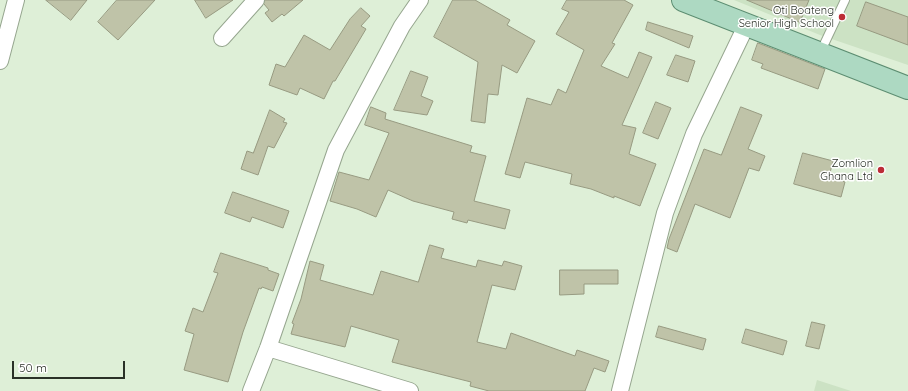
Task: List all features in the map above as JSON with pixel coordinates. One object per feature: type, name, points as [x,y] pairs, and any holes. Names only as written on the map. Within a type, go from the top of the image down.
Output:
[{"type":"main road","points":[[683,0],[908,88]]},
{"type":"street","points":[[0,61],[16,0]]},
{"type":"street","points":[[222,38],[256,0]]},
{"type":"street","points":[[251,391],[268,348],[336,150],[402,26],[420,0]]},
{"type":"street","points":[[620,391],[665,213],[694,134],[747,24]]},
{"type":"street","points":[[268,348],[410,391]]},
{"type":"lane","points":[[819,53],[845,0]]},
{"type":"shaded area","name":"Oti Boateng Senior High School","points":[[734,0],[908,0],[908,65],[820,35]]},
{"type":"shaded area","points":[[817,380],[851,391],[814,391]]},
{"type":"building","points":[[46,0],[87,0],[71,20]]},
{"type":"building","points":[[117,0],[155,0],[118,40],[98,22]]},
{"type":"building","points":[[195,0],[233,0],[206,18]]},
{"type":"building","points":[[265,0],[303,0],[284,16],[282,14],[272,22],[265,13],[269,10],[264,4]]},
{"type":"building","points":[[453,0],[475,0],[510,20],[507,25],[535,41],[517,73],[502,65],[498,95],[488,94],[485,123],[471,121],[478,62],[434,37]]},
{"type":"building","points":[[567,0],[624,0],[633,5],[612,43],[615,44],[601,66],[628,78],[639,52],[652,57],[622,125],[636,128],[629,154],[656,164],[640,206],[614,196],[614,198],[591,189],[570,184],[572,174],[525,162],[520,178],[505,174],[527,98],[551,105],[558,89],[566,93],[584,50],[556,34],[569,12],[562,9]]},
{"type":"building","points":[[747,0],[809,0],[800,22]]},
{"type":"building","points":[[866,2],[908,17],[908,45],[857,26]]},
{"type":"building","points":[[361,8],[370,16],[361,26],[366,29],[335,81],[333,81],[324,99],[300,88],[297,95],[269,85],[276,64],[285,67],[304,35],[330,50],[350,19]]},
{"type":"building","points":[[648,22],[693,36],[689,48],[646,30]]},
{"type":"building","points":[[758,43],[825,69],[818,89],[761,68],[763,64],[752,60]]},
{"type":"building","points":[[676,55],[695,61],[688,82],[667,75]]},
{"type":"building","points":[[411,71],[428,77],[421,96],[433,101],[427,115],[394,110]]},
{"type":"building","points":[[656,102],[671,108],[658,139],[643,133]]},
{"type":"building","points":[[371,107],[386,113],[385,119],[472,146],[470,152],[486,156],[474,201],[510,210],[505,229],[468,220],[467,223],[452,219],[454,212],[413,201],[388,190],[376,217],[357,209],[330,201],[339,172],[369,180],[389,133],[365,125]]},
{"type":"building","points":[[741,107],[762,115],[748,149],[765,156],[759,171],[749,168],[730,218],[695,204],[677,252],[667,248],[669,239],[704,149],[721,155]]},
{"type":"building","points":[[270,110],[285,119],[283,122],[287,123],[274,148],[268,146],[258,175],[241,169],[247,151],[253,153]]},
{"type":"building","points":[[803,153],[833,161],[829,177],[845,182],[841,197],[794,184]]},
{"type":"building","points":[[233,192],[289,211],[283,228],[252,217],[250,222],[225,213]]},
{"type":"building","points":[[430,245],[444,249],[441,258],[476,267],[478,260],[502,266],[504,261],[522,266],[515,290],[492,285],[477,342],[506,349],[511,333],[575,356],[577,350],[609,361],[605,372],[594,368],[585,391],[489,391],[470,386],[471,382],[392,362],[399,340],[351,326],[345,347],[291,334],[294,324],[292,323],[301,299],[310,261],[324,265],[320,280],[373,295],[381,271],[418,282]]},
{"type":"building","points":[[221,253],[268,268],[268,270],[279,274],[273,291],[262,287],[261,289],[259,288],[243,332],[228,382],[184,370],[194,334],[185,331],[193,308],[203,312],[218,273],[214,272]]},
{"type":"building","points":[[560,270],[618,270],[618,284],[584,284],[584,294],[560,295]]},
{"type":"building","points":[[812,322],[825,325],[819,349],[806,346]]},
{"type":"building","points":[[659,326],[706,339],[703,350],[656,337]]},
{"type":"building","points":[[746,329],[787,341],[783,355],[742,343]]},
{"type":"place","name":"Oti Boateng Senior High School","points":[[842,17]]},
{"type":"place","name":"Zomlion Ghana Ltd","points":[[881,170]]}]
